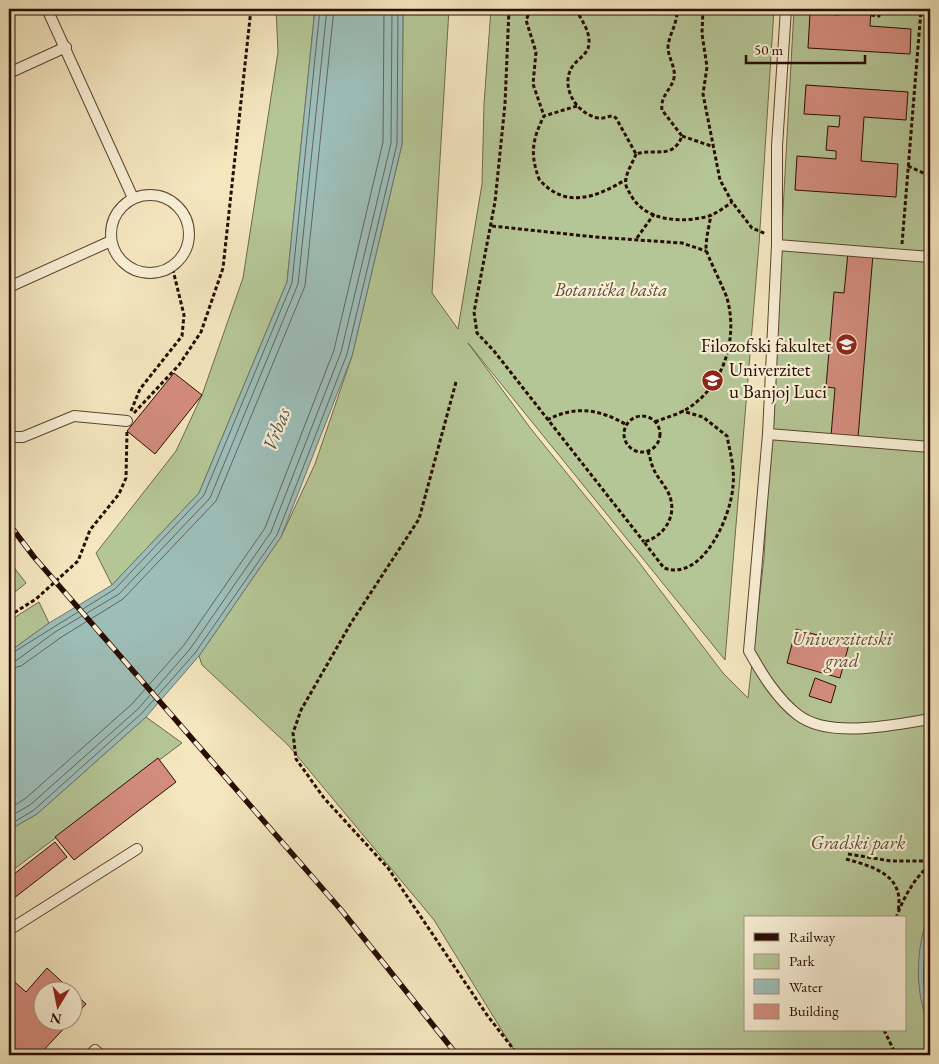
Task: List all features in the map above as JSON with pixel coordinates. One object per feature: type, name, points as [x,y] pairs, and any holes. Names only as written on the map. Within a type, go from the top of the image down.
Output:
[{"type":"lane","points":[[47,9],[66,47],[133,198]]},
{"type":"lane","points":[[786,9],[777,146],[777,241],[768,434],[749,652],[782,700],[800,717],[814,723],[842,728],[888,726],[930,719]]},
{"type":"lane","points":[[9,73],[66,47]]},
{"type":"lane","points":[[145,195],[158,196],[170,200],[180,209],[186,220],[189,233],[187,245],[181,257],[172,266],[161,271],[135,270],[124,263],[116,253],[111,241],[111,228],[115,216],[122,206],[133,198],[145,195]]},
{"type":"lane","points":[[9,287],[111,241]]},
{"type":"lane","points":[[777,241],[930,257]]},
{"type":"lane","points":[[9,437],[23,437],[74,416],[127,421]]},
{"type":"lane","points":[[768,434],[930,447]]},
{"type":"lane","points":[[9,930],[137,849]]},
{"type":"lane","points":[[90,1055],[95,1050],[101,1055]]},
{"type":"path","points":[[127,421],[179,365],[201,332],[224,268],[251,9]]},
{"type":"path","points":[[508,9],[505,104],[492,226],[474,312],[477,333],[664,568],[680,570],[702,557],[719,536],[733,486],[732,461],[727,436],[703,417],[682,411]]},
{"type":"path","points":[[532,9],[526,20],[536,52],[533,84],[535,95],[544,110],[544,116],[533,146],[539,179],[550,189],[566,196],[587,198],[603,193],[625,180]]},
{"type":"path","points":[[576,9],[588,31],[590,41],[589,49],[574,63],[569,73],[569,89],[577,106],[598,118],[613,116],[616,118],[636,154]]},
{"type":"path","points":[[677,9],[676,20],[668,44],[675,72],[673,82],[661,105],[662,110],[682,136],[714,147]]},
{"type":"path","points":[[703,9],[702,34],[707,67],[703,94],[720,180],[732,202],[752,228],[777,241]]},
{"type":"path","points":[[870,15],[879,16],[880,9]]},
{"type":"path","points":[[908,9],[930,10]]},
{"type":"path","points":[[901,255],[921,10]]},
{"type":"path","points":[[544,116],[577,106]]},
{"type":"path","points":[[682,136],[679,145],[664,152],[644,151],[636,154],[625,180],[626,187],[634,201],[645,210],[654,214],[683,221],[711,215],[732,202]]},
{"type":"path","points":[[908,166],[930,176]]},
{"type":"path","points":[[637,239],[654,214]]},
{"type":"path","points":[[655,422],[690,407],[708,391],[724,367],[729,347],[731,326],[727,299],[715,267],[706,251],[711,215]]},
{"type":"path","points":[[492,226],[595,237],[682,243],[706,251]]},
{"type":"path","points":[[9,616],[36,599],[78,561],[90,530],[119,494],[126,478],[127,421],[140,389],[182,336],[184,315],[172,266]]},
{"type":"path","points":[[456,382],[419,519],[351,623],[301,710],[293,733],[296,759],[324,798],[388,868],[487,1015],[518,1055]]},
{"type":"path","points":[[547,420],[563,412],[579,410],[592,411],[627,425]]},
{"type":"path","points":[[638,416],[645,416],[659,427],[659,439],[653,448],[648,451],[637,452],[627,445],[624,434],[627,425],[638,416]]},
{"type":"path","points":[[644,542],[654,540],[667,527],[672,515],[670,496],[654,470],[648,451]]},
{"type":"path","points":[[848,854],[890,861],[930,861]]},
{"type":"path","points":[[846,860],[872,867],[897,886],[900,895],[897,916]]},
{"type":"path","points":[[898,911],[920,875],[930,865]]},
{"type":"path","points":[[885,1032],[896,1055]]},
{"type":"green space","points":[[276,9],[315,9],[287,282],[199,493],[112,585],[96,553],[176,451],[202,395],[243,278],[278,52]]},
{"type":"green space","points":[[403,9],[449,9],[432,293],[458,329],[482,184],[484,104],[491,9],[774,9],[759,244],[725,660],[468,343],[531,429],[638,561],[723,673],[748,698],[764,558],[794,9],[930,9],[930,1055],[517,1055],[434,920],[288,745],[202,665],[199,656],[281,537],[315,464],[352,356],[402,144]]},
{"type":"green space","points":[[9,561],[26,583],[9,597]]},
{"type":"green space","points":[[39,602],[49,623],[9,652],[9,621]]},
{"type":"green space","points":[[146,717],[182,743],[9,873],[9,830],[37,814]]},
{"type":"water","name":"Vrbas","points":[[315,9],[403,9],[402,144],[352,356],[281,537],[199,656],[146,717],[37,814],[9,830],[9,652],[49,623],[112,585],[199,493],[287,282]]},
{"type":"water","points":[[930,911],[930,1029],[921,1000],[918,970],[921,940]]},
{"type":"building","points":[[840,9],[871,9],[870,26],[911,29],[910,54],[808,48],[810,13],[839,15]]},
{"type":"building","points":[[806,85],[908,92],[906,120],[864,117],[861,161],[898,164],[896,197],[795,190],[797,156],[836,159],[836,151],[826,150],[828,126],[839,127],[840,116],[804,114]]},
{"type":"building","points":[[848,252],[873,254],[858,438],[831,436],[835,388],[826,387],[834,292],[844,293]]},
{"type":"building","points":[[174,373],[202,395],[155,454],[127,431]]},
{"type":"building","points":[[796,629],[849,644],[840,678],[787,663]]},
{"type":"building","points":[[815,678],[836,686],[831,703],[809,696]]},
{"type":"building","points":[[158,758],[176,782],[74,860],[55,837]]},
{"type":"building","points":[[55,842],[67,857],[9,902],[9,878]]},
{"type":"building","points":[[47,968],[62,982],[35,982]]},
{"type":"building","points":[[9,977],[26,992],[32,985],[32,1032],[61,1032],[39,1055],[9,1055]]},
{"type":"building","points":[[82,1000],[86,1004],[82,1008]]},
{"type":"railway","points":[[9,524],[34,557],[342,911],[457,1055]]},
{"type":"place","name":"Filozofski fakultet","points":[[847,345]]},
{"type":"place","name":"Univerzitet u Banjoj Luci","points":[[713,380]]},
{"type":"park label","name":"Botanička bašta","points":[[611,289]]},
{"type":"park label","name":"Univerzitetski grad","points":[[842,649]]},
{"type":"park label","name":"Gradski park","points":[[858,842]]}]
